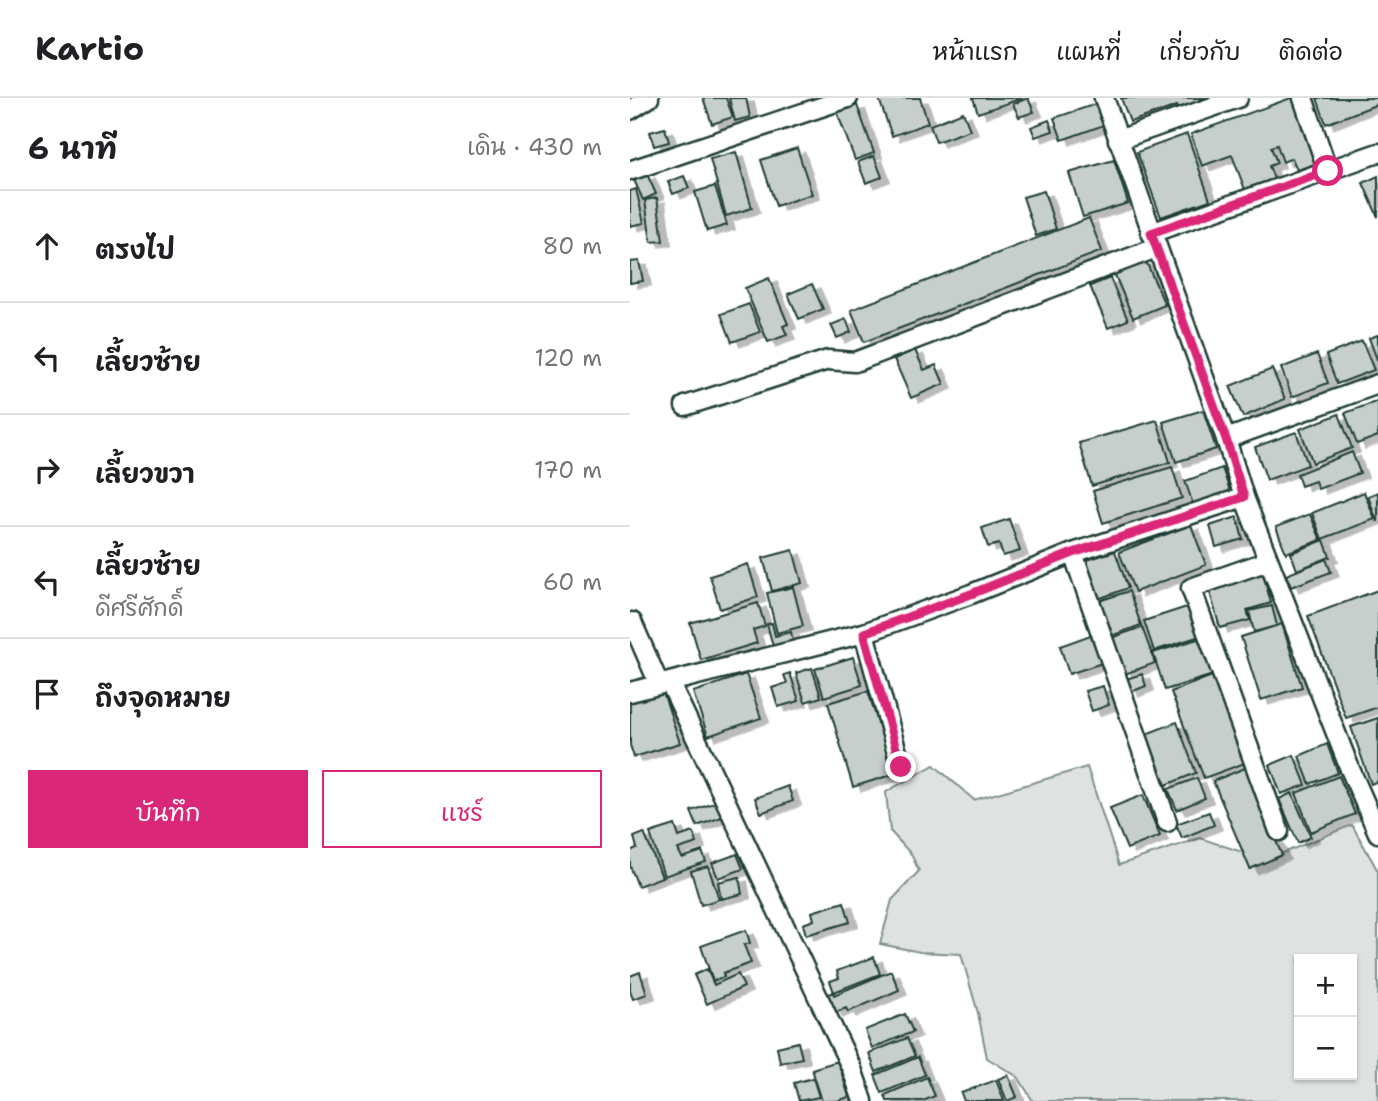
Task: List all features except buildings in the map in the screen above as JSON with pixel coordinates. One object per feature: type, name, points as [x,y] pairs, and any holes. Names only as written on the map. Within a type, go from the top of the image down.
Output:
[{"type":"street","points":[[630,110],[649,98]]},
{"type":"street","points":[[632,170],[848,98]]},
{"type":"street","points":[[1104,98],[1226,439],[1244,497],[1378,834]]},
{"type":"street","points":[[1118,140],[1238,98]]},
{"type":"street","points":[[1303,98],[1328,171]]},
{"type":"street","points":[[685,406],[828,360],[855,362],[1378,153]]},
{"type":"street","points":[[1226,439],[1378,384]]},
{"type":"street","points":[[630,692],[864,633],[1073,553],[1244,497]]},
{"type":"street","points":[[1073,553],[1167,822]]},
{"type":"street","points":[[1268,561],[1191,588],[1279,831]]},
{"type":"street","points":[[630,623],[632,622],[664,684],[852,1069],[863,1101]]},
{"type":"street","points":[[864,633],[901,767]]},
{"type":"shaded area","points":[[934,765],[974,800],[1087,767],[1119,865],[1200,838],[1266,860],[1352,825],[1378,871],[1378,1101],[1033,1101],[1018,1077],[987,1058],[978,1013],[961,954],[920,952],[880,944],[892,900],[919,871],[911,854],[890,831],[886,792]]},
{"type":"route","points":[[901,767],[864,633],[1073,553],[1244,497],[1226,439],[1151,233],[1328,171]]}]
